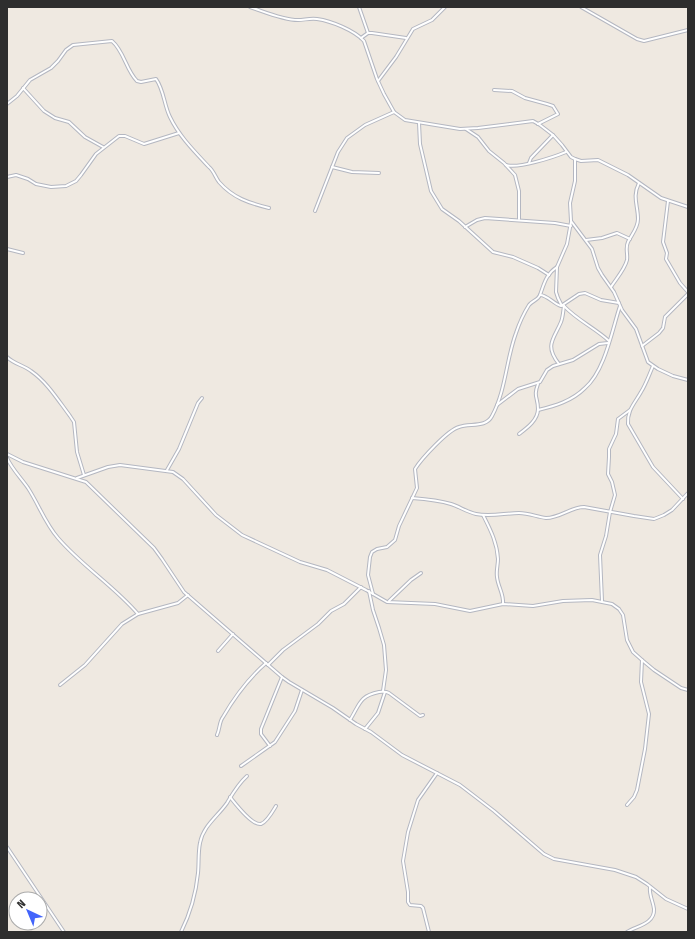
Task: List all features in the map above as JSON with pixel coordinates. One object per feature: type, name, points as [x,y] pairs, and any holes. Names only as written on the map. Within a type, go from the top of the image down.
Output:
[{"type":"street","points":[[250,7],[276,16],[298,20],[318,19],[350,30],[364,41],[384,94],[394,112],[406,120],[465,129],[529,121],[538,124],[553,135],[566,152],[575,159],[581,161],[598,160],[628,175],[661,198],[688,207]]},
{"type":"street","points":[[360,7],[368,33]]},
{"type":"street","points":[[378,81],[396,57],[406,38],[413,29],[432,20],[445,7]]},
{"type":"street","points":[[581,7],[637,39],[644,41],[688,30]]},
{"type":"street","points":[[361,38],[368,33],[406,38]]},
{"type":"street","points":[[7,104],[30,80],[51,68],[66,50],[73,45],[112,41],[118,47],[130,73],[137,81],[141,82],[156,79],[166,109],[179,133],[192,150],[212,170],[223,187],[243,201],[270,208]]},
{"type":"street","points":[[23,88],[44,111],[55,118],[69,122],[85,137],[103,147]]},
{"type":"street","points":[[494,90],[512,91],[525,98],[552,106],[558,114],[538,124]]},
{"type":"street","points":[[315,211],[338,152],[346,138],[365,125],[394,112]]},
{"type":"street","points":[[419,123],[420,144],[431,191],[442,209],[459,221],[493,252],[513,257],[538,268],[549,275]]},
{"type":"street","points":[[465,129],[478,137],[489,152],[506,164],[515,175],[518,191],[519,219]]},
{"type":"street","points":[[7,176],[16,174],[36,184],[51,187],[66,186],[76,181],[86,170],[92,158],[103,147],[119,136],[125,136],[144,144],[179,133]]},
{"type":"street","points":[[528,163],[553,135]]},
{"type":"street","points":[[506,164],[519,166],[554,157],[566,152]]},
{"type":"street","points":[[575,159],[575,181],[570,203],[571,226],[567,244],[557,267],[556,292],[563,306],[596,330],[608,342]]},
{"type":"street","points":[[332,167],[352,172],[379,173]]},
{"type":"street","points":[[611,286],[627,260],[626,249],[638,223],[635,193],[638,183]]},
{"type":"street","points":[[642,346],[659,333],[663,328],[665,317],[688,293],[680,283],[666,259],[663,242],[668,201]]},
{"type":"street","points":[[465,227],[477,220],[485,218],[519,219],[562,223],[571,226]]},
{"type":"street","points":[[571,222],[592,249],[598,268],[611,286],[636,330],[648,362],[665,373],[688,380]]},
{"type":"street","points":[[586,240],[602,238],[617,233],[630,238]]},
{"type":"street","points":[[7,249],[23,253]]},
{"type":"street","points":[[373,594],[368,575],[370,557],[372,552],[377,549],[387,547],[395,540],[399,526],[417,488],[415,469],[451,430],[457,427],[483,423],[489,420],[492,416],[502,390],[516,332],[530,304],[540,295],[543,283],[557,267]]},
{"type":"street","points":[[559,364],[554,356],[551,339],[562,320],[563,306],[579,294],[585,293],[601,300],[620,304]]},
{"type":"street","points":[[540,295],[543,295],[554,304],[563,306]]},
{"type":"street","points":[[538,410],[561,404],[586,388],[595,376],[620,304]]},
{"type":"street","points":[[519,434],[530,426],[538,410],[535,396],[539,383],[547,370],[559,364],[573,360],[599,344],[608,342]]},
{"type":"street","points":[[7,357],[13,362],[24,366],[40,378],[74,422],[77,452],[84,475]]},
{"type":"street","points":[[653,366],[642,391],[630,410],[628,424],[650,462],[683,499]]},
{"type":"street","points":[[496,406],[518,389],[539,383]]},
{"type":"street","points":[[166,471],[179,449],[198,403],[202,398]]},
{"type":"street","points":[[602,601],[600,555],[606,536],[610,512],[615,495],[612,482],[608,474],[609,449],[616,434],[618,418],[630,410]]},
{"type":"street","points":[[7,454],[23,462],[62,475],[77,478],[89,485],[154,548],[181,588],[188,595],[282,677],[333,708],[402,755],[460,786],[544,854],[554,859],[626,873],[636,877],[672,903],[688,909]]},
{"type":"street","points":[[7,458],[29,489],[50,527],[59,538],[82,562],[138,614]]},
{"type":"street","points":[[77,478],[108,467],[120,465],[173,472],[183,479],[216,515],[242,534],[292,559],[327,570],[388,602],[435,604],[470,611],[504,604],[533,606],[563,601],[602,601],[612,604],[622,612],[629,646],[642,660],[678,686],[688,690]]},
{"type":"street","points":[[412,498],[428,499],[450,504],[470,513],[483,515],[520,513],[547,518],[565,514],[577,507],[584,507],[654,519],[672,510],[688,493]]},
{"type":"street","points":[[483,515],[497,547],[498,559],[496,576],[504,598],[504,604]]},
{"type":"street","points":[[388,602],[411,580],[421,573]]},
{"type":"street","points":[[268,665],[283,650],[318,624],[332,611],[344,604],[361,587]]},
{"type":"street","points":[[365,729],[375,717],[381,705],[383,694],[385,692],[386,670],[384,645],[373,610],[369,591]]},
{"type":"street","points":[[60,685],[85,665],[122,624],[138,614],[178,603],[188,595]]},
{"type":"street","points":[[218,651],[233,634]]},
{"type":"street","points":[[627,805],[634,797],[648,732],[649,714],[641,682],[642,660]]},
{"type":"street","points":[[217,735],[221,721],[227,710],[257,671],[266,663]]},
{"type":"street","points":[[270,746],[261,734],[260,729],[282,677]]},
{"type":"street","points":[[241,766],[275,742],[295,711],[302,690]]},
{"type":"street","points":[[350,720],[361,699],[373,693],[385,692],[420,716],[423,716]]},
{"type":"street","points":[[429,932],[422,907],[410,905],[408,902],[408,892],[403,861],[408,832],[418,800],[437,773]]},
{"type":"street","points":[[181,931],[187,919],[196,888],[199,862],[198,851],[202,836],[205,829],[247,776]]},
{"type":"street","points":[[230,796],[244,814],[261,824],[265,822],[276,806]]},
{"type":"street","points":[[7,847],[64,932]]},
{"type":"street","points":[[627,932],[646,923],[652,918],[654,909],[650,896],[650,887]]}]
